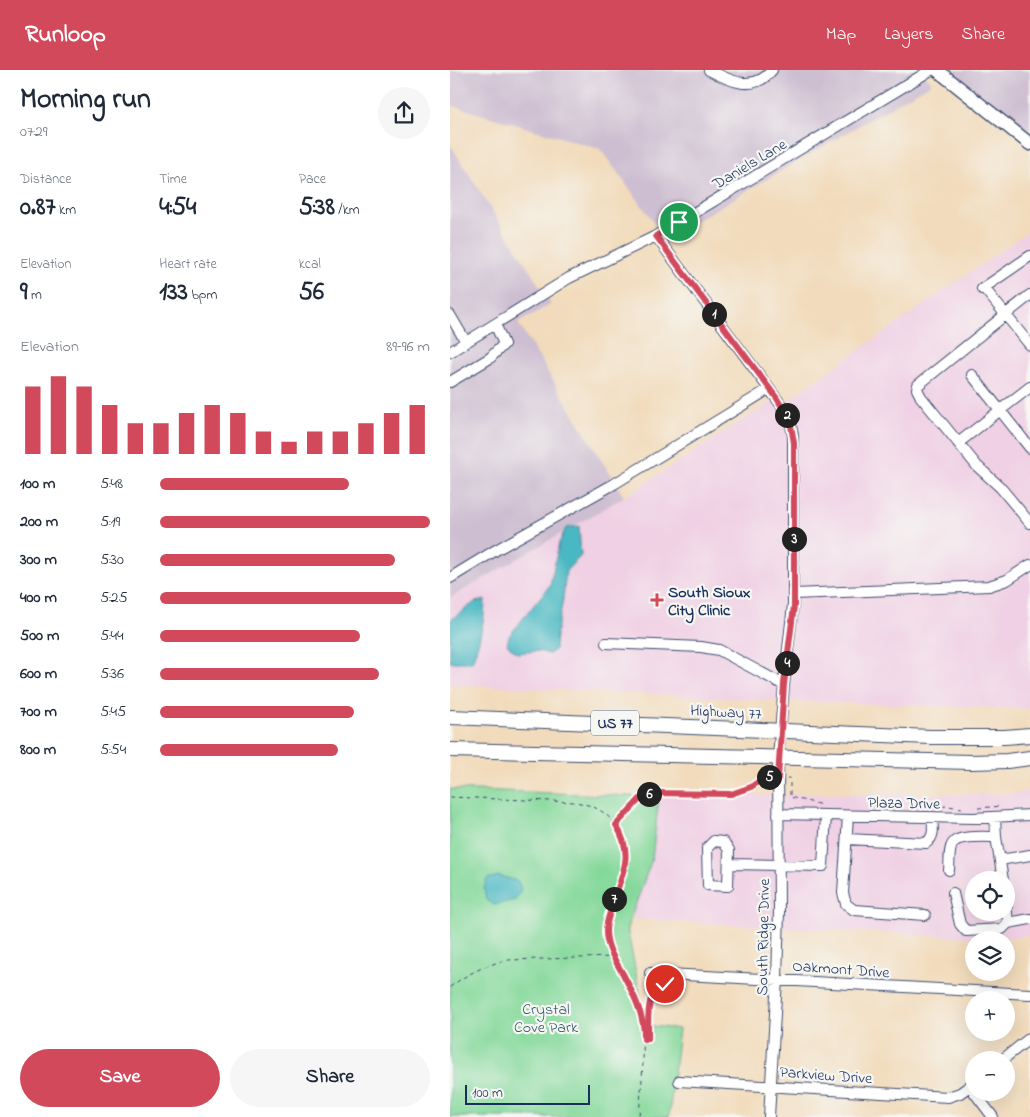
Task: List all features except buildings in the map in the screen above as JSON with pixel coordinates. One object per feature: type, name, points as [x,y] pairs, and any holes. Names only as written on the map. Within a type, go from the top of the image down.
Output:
[{"type":"highway","name":"Highway 77","points":[[450,717],[949,737],[1030,735]]},
{"type":"highway","name":"US 77","points":[[450,750],[971,762],[1030,758]]},
{"type":"main road","points":[[937,70],[1030,144]]},
{"type":"street","points":[[709,70],[726,79],[746,83],[758,82],[772,70]]},
{"type":"street","name":"Daniels Lane","points":[[450,352],[569,278],[656,236],[931,70]]},
{"type":"street","name":"South Ridge Drive","points":[[656,236],[770,389],[788,418],[793,436],[794,594],[778,758],[777,979],[768,1117]]},
{"type":"street","points":[[1030,256],[983,288],[1030,346]]},
{"type":"street","points":[[1030,295],[918,385],[917,389],[921,397],[977,466],[1000,487],[1030,523]]},
{"type":"street","points":[[450,317],[466,342]]},
{"type":"street","points":[[450,382],[490,358],[504,344],[495,324]]},
{"type":"street","points":[[972,375],[1030,448]]},
{"type":"street","points":[[958,443],[1030,387]]},
{"type":"street","points":[[450,578],[520,536],[614,484],[770,389]]},
{"type":"street","points":[[794,594],[989,586],[1007,580],[1030,565]]},
{"type":"street","points":[[606,643],[701,647],[719,650],[784,684]]},
{"type":"street","points":[[729,864],[823,866],[826,810]]},
{"type":"street","name":"Plaza Drive","points":[[778,814],[826,810],[848,816],[930,813],[995,817],[1030,815]]},
{"type":"street","points":[[847,839],[926,843],[929,842],[934,831],[930,813]]},
{"type":"street","points":[[848,816],[843,893],[846,904],[854,910],[925,914]]},
{"type":"street","points":[[995,817],[1002,871]]},
{"type":"street","points":[[949,870],[951,849],[958,838],[996,837]]},
{"type":"street","points":[[1000,860],[1030,855]]},
{"type":"street","points":[[953,893],[960,924],[966,931],[1002,929],[1008,923],[1030,919]]},
{"type":"street","name":"Oakmont Drive","points":[[650,973],[1030,994]]},
{"type":"street","points":[[1013,1051],[1030,1038]]},
{"type":"street","name":"Parkview Drive","points":[[679,1081],[948,1097],[965,1092]]},
{"type":"street","points":[[982,1101],[993,1117]]},
{"type":"path","points":[[616,825],[640,799],[651,793],[731,794],[751,787],[765,777],[790,778],[790,797],[826,810]]},
{"type":"path","points":[[450,797],[590,804],[602,811],[616,825],[622,835],[626,848],[626,867],[606,924],[607,940],[613,957],[636,1001],[644,1039],[639,1117]]},
{"type":"path","points":[[930,813],[948,806],[968,809]]},
{"type":"path","points":[[978,808],[1004,806]]},
{"type":"path","points":[[450,987],[472,972],[490,964],[507,960],[613,957]]},
{"type":"path","points":[[644,1039],[648,1039],[649,1006],[654,991],[657,987],[668,983]]},
{"type":"shaded area","points":[[450,70],[921,70],[932,83],[666,238],[600,149],[450,105]]},
{"type":"shaded area","points":[[941,70],[1030,70],[1030,137]]},
{"type":"shaded area","points":[[450,144],[551,304],[518,323],[624,497],[450,598]]},
{"type":"shaded area","points":[[1030,230],[1030,709],[790,701],[450,684],[450,598],[624,497],[770,402],[788,400]]},
{"type":"shaded area","points":[[1030,791],[1030,935],[1015,937],[1015,931],[965,931],[965,937],[630,919],[652,859],[659,797],[803,794],[1009,794]]},
{"type":"green space","name":"Crystal Cove Park","points":[[450,789],[659,797],[652,859],[627,928],[645,1025],[679,1029],[669,1117],[450,1117]]},
{"type":"water","points":[[579,526],[581,556],[566,571],[555,649],[550,654],[537,651],[517,653],[507,644],[509,636],[550,585],[559,543],[566,528]]},
{"type":"water","points":[[485,600],[481,632],[472,662],[450,662],[450,620],[475,602]]},
{"type":"water","points":[[499,876],[518,881],[521,890],[515,900],[494,905],[486,900],[484,888],[487,879]]},
{"type":"place","name":"South Sioux City Clinic","points":[[657,600]]},
{"type":"route","points":[[665,984],[657,987],[654,991],[649,1006],[648,1039],[644,1039],[636,1001],[613,957],[606,933],[606,924],[614,897],[626,867],[626,848],[622,835],[616,825],[640,799],[651,793],[731,794],[751,787],[765,777],[778,778],[784,684],[794,594],[794,443],[790,420],[776,397],[656,236],[679,222]]}]
